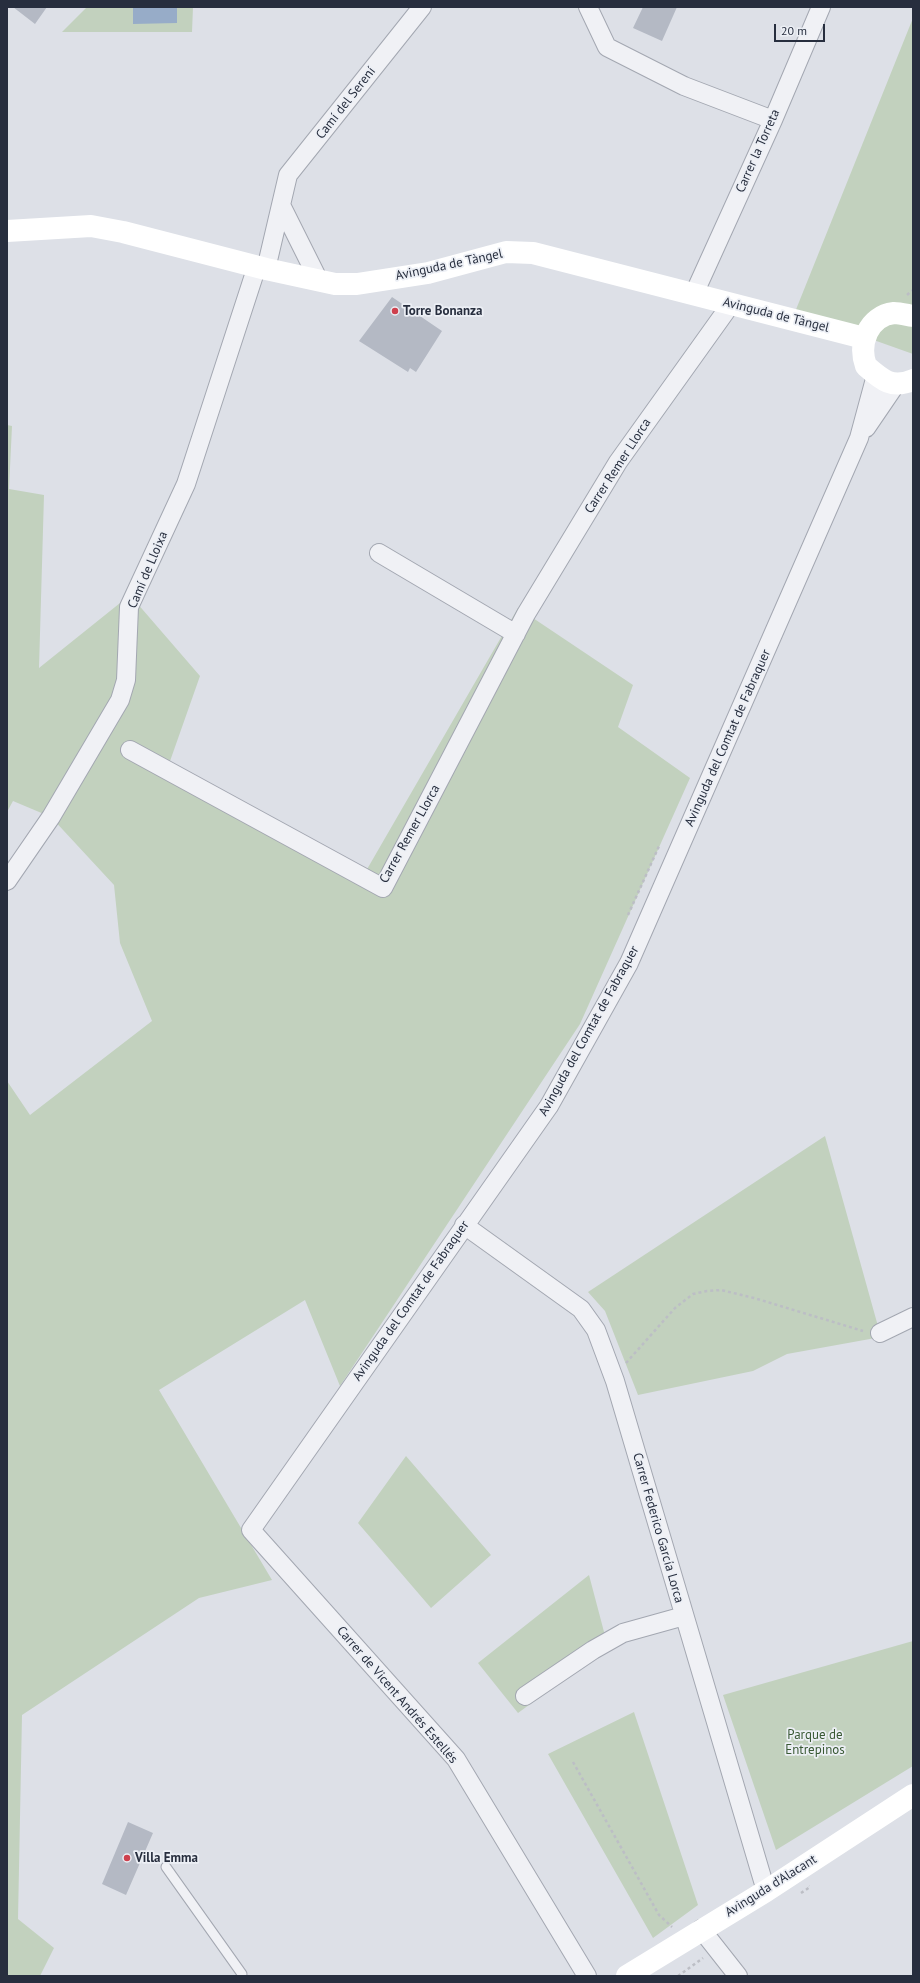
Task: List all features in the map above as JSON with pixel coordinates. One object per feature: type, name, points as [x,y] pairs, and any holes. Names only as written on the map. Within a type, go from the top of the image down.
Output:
[{"type":"main road","name":"Avinguda de Tàngel","points":[[7,231],[91,226],[123,232],[262,268],[335,284],[357,284],[428,272],[506,252],[533,253],[864,338]]},
{"type":"main road","points":[[905,382],[886,381],[866,366],[863,358],[864,338],[869,328],[887,315],[896,313],[913,316]]},
{"type":"main road","name":"Avinguda d'Alacant","points":[[627,1976],[695,1933],[766,1891],[913,1795]]},
{"type":"street","name":"Camí del Serení","points":[[262,268],[281,205],[288,175],[422,7]]},
{"type":"street","points":[[588,7],[607,47],[684,86],[773,120]]},
{"type":"street","name":"Carrer la Torreta","points":[[694,294],[773,120],[821,7]]},
{"type":"street","points":[[281,205],[320,281]]},
{"type":"street","name":"Camí de Lloixa","points":[[7,881],[51,818],[120,700],[126,680],[129,607],[186,484],[262,268]]},
{"type":"street","name":"Carrer Remer Llorca","points":[[130,750],[383,888],[516,634],[618,462],[732,304]]},
{"type":"street","name":"Avinguda del Comtat de Fabraquer","points":[[251,1530],[549,1106],[629,964],[859,438],[876,375]]},
{"type":"street","name":"Avinguda del Comtat de Fabraquer","points":[[859,438],[905,382]]},
{"type":"street","points":[[380,553],[516,634]]},
{"type":"street","name":"Carrer Federico García Lorca","points":[[464,1225],[581,1309],[596,1330],[615,1381],[766,1891]]},
{"type":"street","points":[[880,1333],[913,1317]]},
{"type":"street","name":"Carrer de Vicent Andrés Estellés","points":[[251,1530],[456,1759],[587,1976]]},
{"type":"street","points":[[525,1696],[593,1650],[623,1633],[684,1616]]},
{"type":"street","points":[[695,1933],[738,1976]]},
{"type":"lane","points":[[166,1867],[242,1975]]},
{"type":"path","points":[[906,296],[913,290]]},
{"type":"path","points":[[628,915],[661,843]]},
{"type":"path","points":[[626,1364],[680,1304],[693,1294],[707,1291],[721,1290],[747,1296],[867,1332],[880,1333]]},
{"type":"path","points":[[572,1762],[659,1916],[678,1932],[695,1933]]},
{"type":"path","points":[[678,1976],[708,1954]]},
{"type":"green space","points":[[87,7],[193,7],[192,32],[62,32]]},
{"type":"green space","points":[[913,18],[913,354],[795,312]]},
{"type":"green space","points":[[7,425],[12,426],[9,489],[44,495],[39,668],[130,595],[200,676],[169,764],[366,871],[518,608],[633,685],[618,727],[690,778],[580,1024],[340,1386],[305,1300],[159,1390],[272,1580],[199,1598],[22,1715],[18,1919],[54,1948],[40,1976],[7,1976],[7,1081],[30,1115],[152,1021],[120,943],[114,885],[51,817],[13,801],[7,812]]},
{"type":"green space","points":[[825,1136],[881,1337],[787,1354],[753,1371],[638,1395],[605,1311],[588,1292]]},
{"type":"green space","points":[[406,1456],[491,1555],[431,1608],[358,1523]]},
{"type":"green space","points":[[589,1575],[608,1647],[518,1713],[478,1663]]},
{"type":"green space","name":"Parque de Entrepinos","points":[[913,1641],[913,1766],[776,1850],[723,1695]]},
{"type":"green space","points":[[634,1712],[698,1905],[653,1938],[548,1754]]},
{"type":"water","points":[[177,7],[177,23],[133,24],[133,8]]},
{"type":"building","points":[[13,7],[47,7],[35,24]]},
{"type":"building","points":[[643,7],[677,7],[662,41],[633,28]]},
{"type":"building","points":[[392,297],[442,331],[416,372],[410,368],[408,372],[359,341]]},
{"type":"building","name":"Villa Emma","points":[[128,1822],[153,1833],[126,1895],[102,1884]]},
{"type":"place","name":"Torre Bonanza","points":[[395,311]]},
{"type":"place","name":"Villa Emma","points":[[127,1858]]}]
